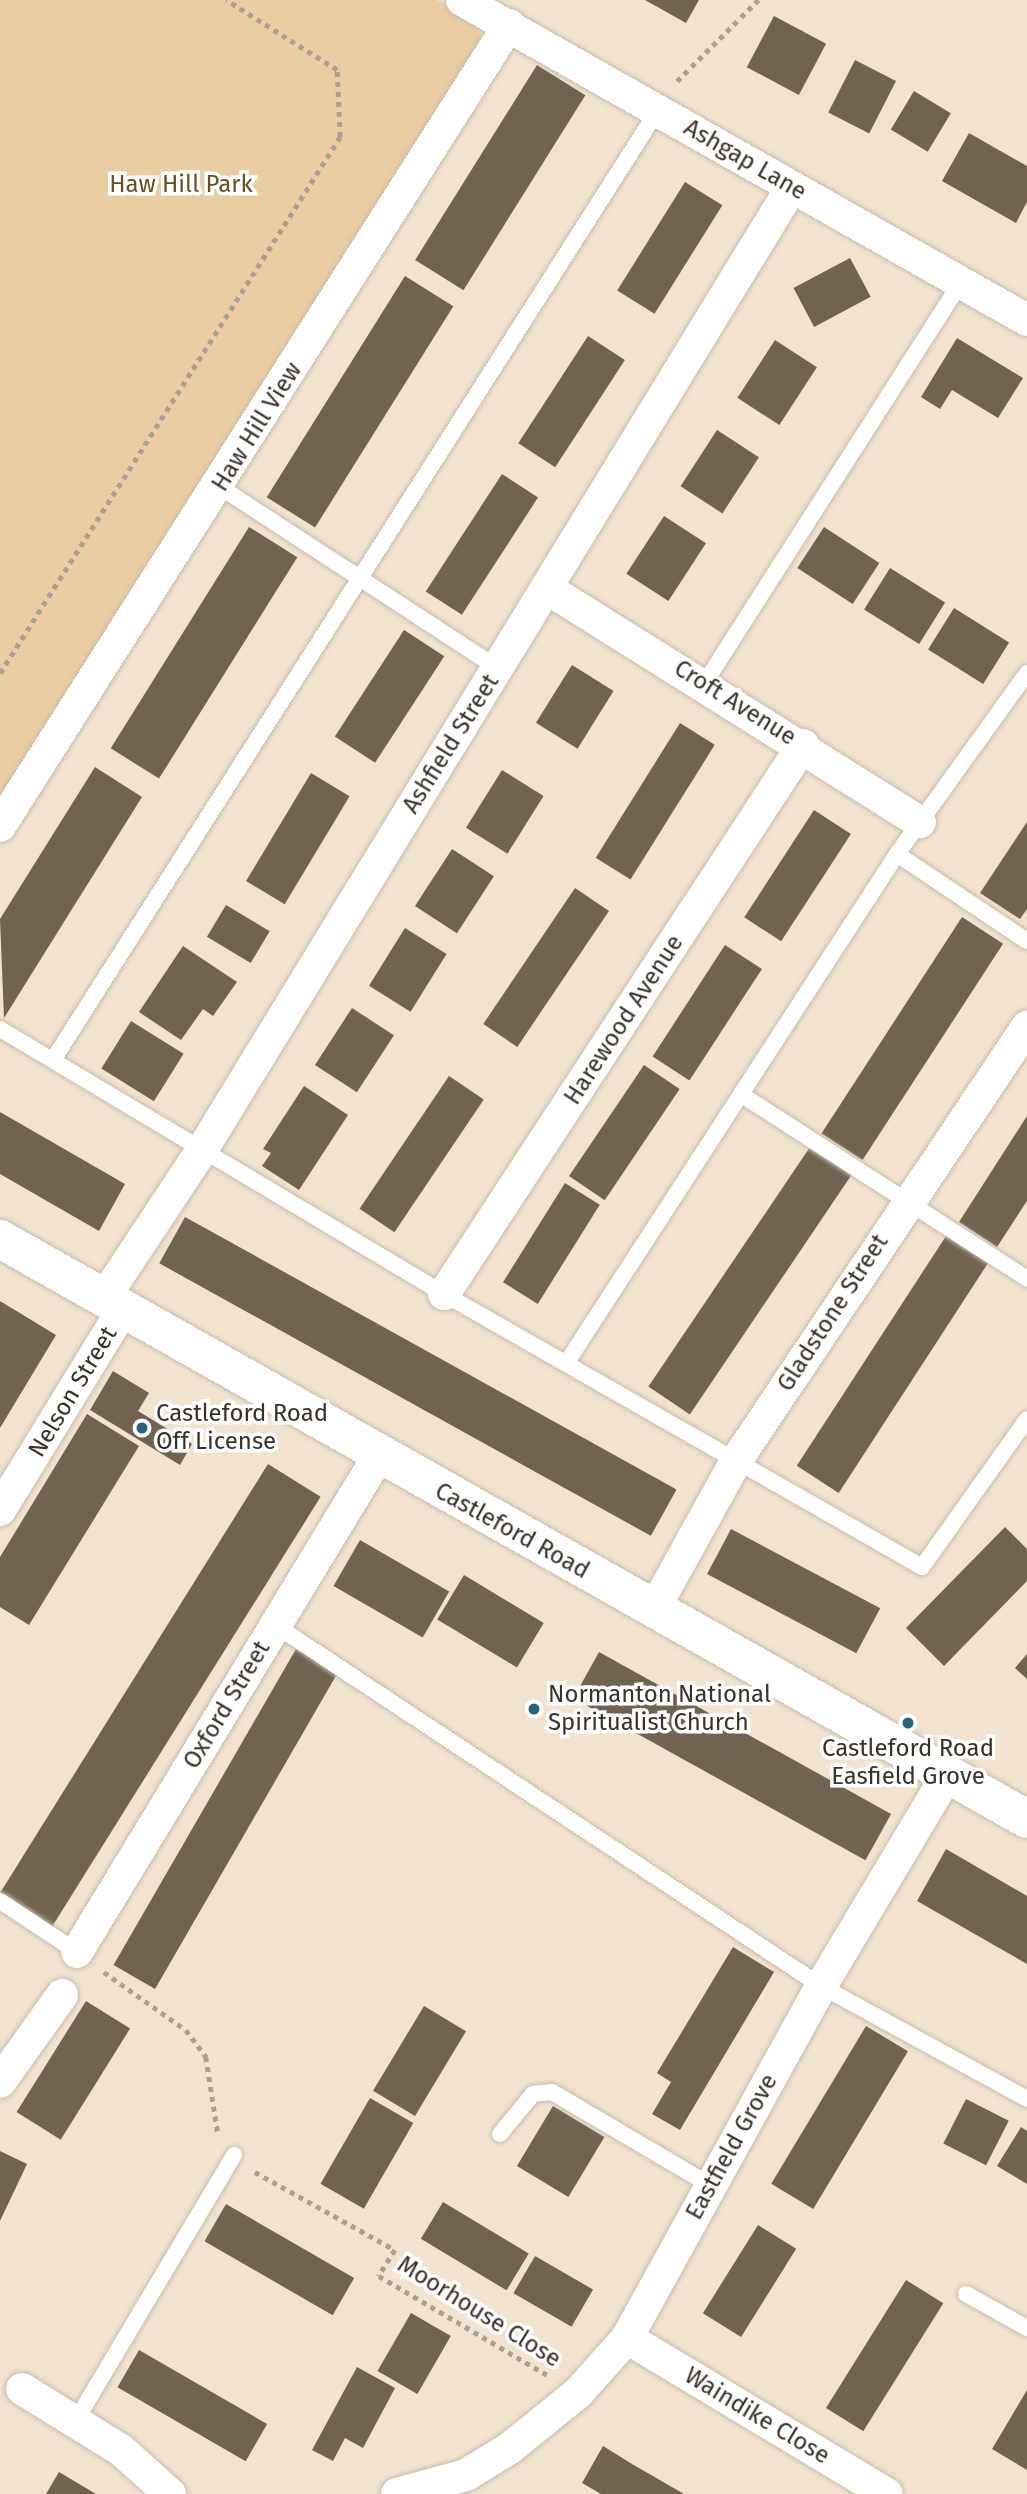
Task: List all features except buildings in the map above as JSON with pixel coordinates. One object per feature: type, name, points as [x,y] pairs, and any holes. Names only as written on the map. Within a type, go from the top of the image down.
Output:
[{"type":"street","name":"Ashgap Lane","points":[[462,0],[509,24],[1027,320]]},
{"type":"street","name":"Haw Hill View","points":[[0,826],[220,487],[509,24]]},
{"type":"street","name":"Ashfield Street","points":[[114,1304],[202,1150],[792,187]]},
{"type":"street","name":"Croft Avenue","points":[[548,589],[803,745],[920,822]]},
{"type":"street","name":"Harewood Avenue","points":[[444,1294],[803,745]]},
{"type":"street","name":"Gladstone Street","points":[[654,1609],[736,1461],[908,1199],[1027,1027]]},
{"type":"street","name":"Castleford Road","points":[[0,1239],[378,1457],[1027,1819]]},
{"type":"street","name":"Nelson Street","points":[[0,1510],[114,1304]]},
{"type":"street","name":"Oxford Street","points":[[77,1952],[378,1457]]},
{"type":"street","name":"Eastfield Grove","points":[[397,2494],[469,2484],[578,2393],[627,2338],[821,1986],[948,1774]]},
{"type":"street","points":[[0,2082],[62,1995]]},
{"type":"street","name":"Waindike Close","points":[[627,2338],[887,2494]]},
{"type":"street","points":[[22,2389],[121,2450],[170,2494]]},
{"type":"lane","points":[[53,1060],[658,110]]},
{"type":"lane","points":[[704,684],[961,284]]},
{"type":"lane","points":[[220,487],[498,668]]},
{"type":"lane","points":[[567,1362],[897,854],[1027,673]]},
{"type":"lane","points":[[897,854],[1027,940]]},
{"type":"lane","points":[[0,1028],[444,1294],[922,1567],[1027,1419]]},
{"type":"lane","points":[[742,1094],[908,1199],[1027,1279]]},
{"type":"lane","points":[[275,1625],[821,1986],[1027,2099]]},
{"type":"lane","points":[[0,1901],[77,1952]]},
{"type":"lane","points":[[500,2134],[533,2094],[552,2092],[710,2185]]},
{"type":"lane","points":[[75,2422],[234,2155]]},
{"type":"lane","points":[[966,2294],[1027,2328]]},
{"type":"path","points":[[0,673],[340,137],[340,82],[330,61],[226,0]]},
{"type":"path","points":[[658,110],[675,84],[758,0]]},
{"type":"path","name":"Moorhouse Close","points":[[77,1952],[186,2030],[206,2057],[219,2140],[234,2155],[395,2250],[379,2276],[578,2393]]},
{"type":"green space","name":"Haw Hill Park","points":[[0,0],[437,0],[477,20],[481,38],[479,54],[0,802]]},
{"type":"place","name":"Castleford Road Off License","points":[[142,1428]]},
{"type":"place","name":"Normanton National Spiritualist Church","points":[[534,1709]]},
{"type":"place","name":"Castleford Road Easfield Grove","points":[[908,1723]]}]
